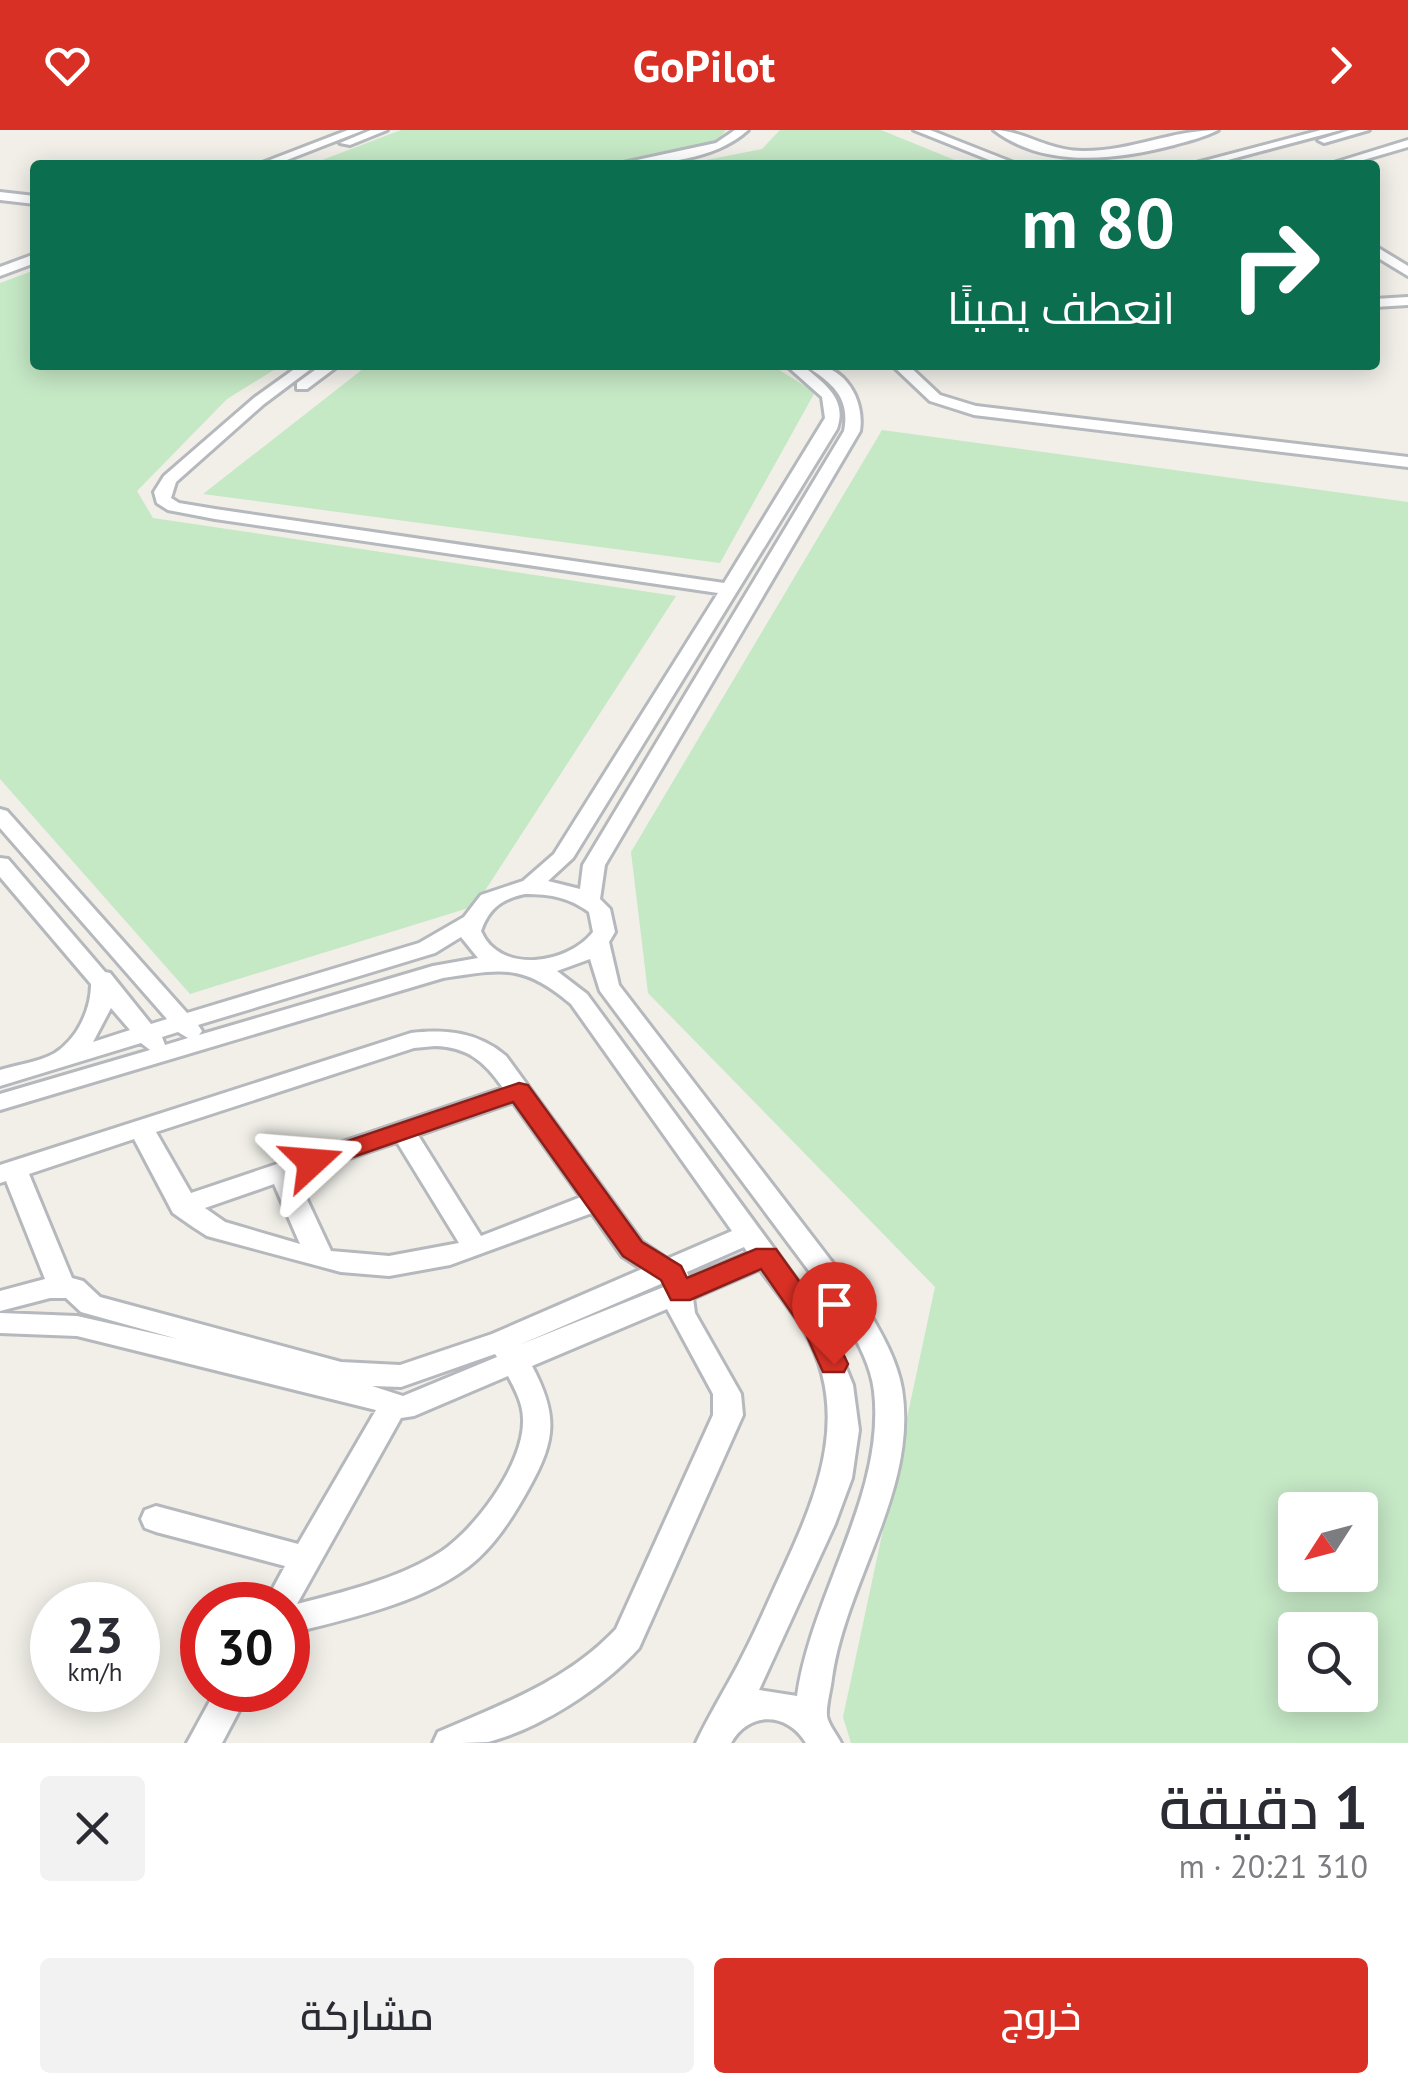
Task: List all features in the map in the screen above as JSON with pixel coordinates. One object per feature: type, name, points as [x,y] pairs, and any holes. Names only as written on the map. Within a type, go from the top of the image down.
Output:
[{"type":"street","points":[[277,160],[358,130]]},
{"type":"street","points":[[300,160],[381,130]]},
{"type":"street","points":[[646,160],[720,146],[742,130]]},
{"type":"street","points":[[675,160],[734,149],[760,130]]},
{"type":"street","points":[[908,130],[987,160]]},
{"type":"street","points":[[920,130],[1000,160]]},
{"type":"street","points":[[1000,130],[1044,148],[1092,156],[1146,152],[1212,130]]},
{"type":"street","points":[[1215,160],[1335,130]]},
{"type":"street","points":[[1248,160],[1362,130]]},
{"type":"street","points":[[1350,160],[1408,143]]},
{"type":"street","points":[[0,194],[30,197]]},
{"type":"street","points":[[0,262],[30,252]]},
{"type":"street","points":[[1380,253],[1408,272]]},
{"type":"street","points":[[0,272],[30,260]]},
{"type":"street","points":[[1380,303],[1408,301]]},
{"type":"street","points":[[302,370],[258,401],[170,479],[162,492],[163,500],[215,514],[733,582]]},
{"type":"street","points":[[326,370],[212,460],[180,489],[184,498],[733,582]]},
{"type":"street","points":[[528,888],[562,858],[833,418],[829,396],[800,370]]},
{"type":"street","points":[[589,899],[594,865],[852,431],[855,406],[848,393],[820,370]]},
{"type":"street","points":[[904,370],[935,398],[974,410],[1408,462]]},
{"type":"street","points":[[0,815],[191,1032]]},
{"type":"street","points":[[0,864],[154,1043]]},
{"type":"street","points":[[191,1032],[428,948],[471,922],[486,903],[528,888],[562,888],[589,899],[604,920],[598,943],[608,986],[796,1229],[876,1348],[888,1404],[889,1433],[879,1476],[822,1646],[817,1731],[774,1703],[747,1706],[716,1737]]},
{"type":"street","points":[[471,922],[470,931],[478,949],[500,962]]},
{"type":"street","points":[[0,1102],[191,1032],[441,971],[500,962],[532,968],[570,961],[598,943]]},
{"type":"street","points":[[532,968],[579,999],[817,1328],[834,1364],[843,1403],[844,1444],[835,1486],[750,1678],[716,1737]]},
{"type":"street","points":[[61,1060],[92,1027],[101,1010],[102,978]]},
{"type":"street","points":[[62,1286],[7,1172],[411,1040],[437,1037],[484,1048],[632,1249],[672,1281],[681,1313],[727,1394],[728,1416],[628,1638],[604,1668],[578,1686],[450,1743]]},
{"type":"street","points":[[0,1078],[61,1060],[154,1043]]},
{"type":"street","points":[[182,1206],[519,1091]]},
{"type":"street","points":[[142,1128],[182,1206],[216,1229],[357,1265],[397,1266],[437,1259],[596,1201]]},
{"type":"street","points":[[403,1130],[474,1246]]},
{"type":"street","points":[[282,1172],[320,1257]]},
{"type":"street","points":[[0,1323],[84,1315],[342,1373],[428,1383],[796,1229]]},
{"type":"street","points":[[0,1301],[62,1286],[82,1292],[84,1315]]},
{"type":"street","points":[[84,1315],[361,1393],[392,1407],[412,1405],[428,1383]]},
{"type":"street","points":[[310,1614],[344,1606],[450,1564],[500,1509],[536,1444],[538,1418],[508,1351]]},
{"type":"street","points":[[293,1582],[392,1407]]},
{"type":"street","points":[[156,1518],[306,1559]]},
{"type":"street","points":[[204,1743],[221,1712]]},
{"type":"green space","points":[[401,130],[726,130],[716,142],[632,160],[322,160]]},
{"type":"green space","points":[[780,130],[881,130],[955,160],[706,160],[762,149]]},
{"type":"green space","points":[[30,272],[30,370],[274,370],[227,399],[137,491],[153,518],[676,596],[475,906],[190,994],[0,779],[0,283]]},
{"type":"green space","points":[[362,370],[779,370],[815,392],[720,563],[203,494]]},
{"type":"green space","points":[[882,430],[1408,502],[1408,1743],[851,1743],[843,1717],[935,1287],[648,993],[631,852]]},
{"type":"route","points":[[312,1162],[519,1091],[632,1249],[671,1274],[680,1292],[766,1256],[817,1328],[834,1364]]}]
